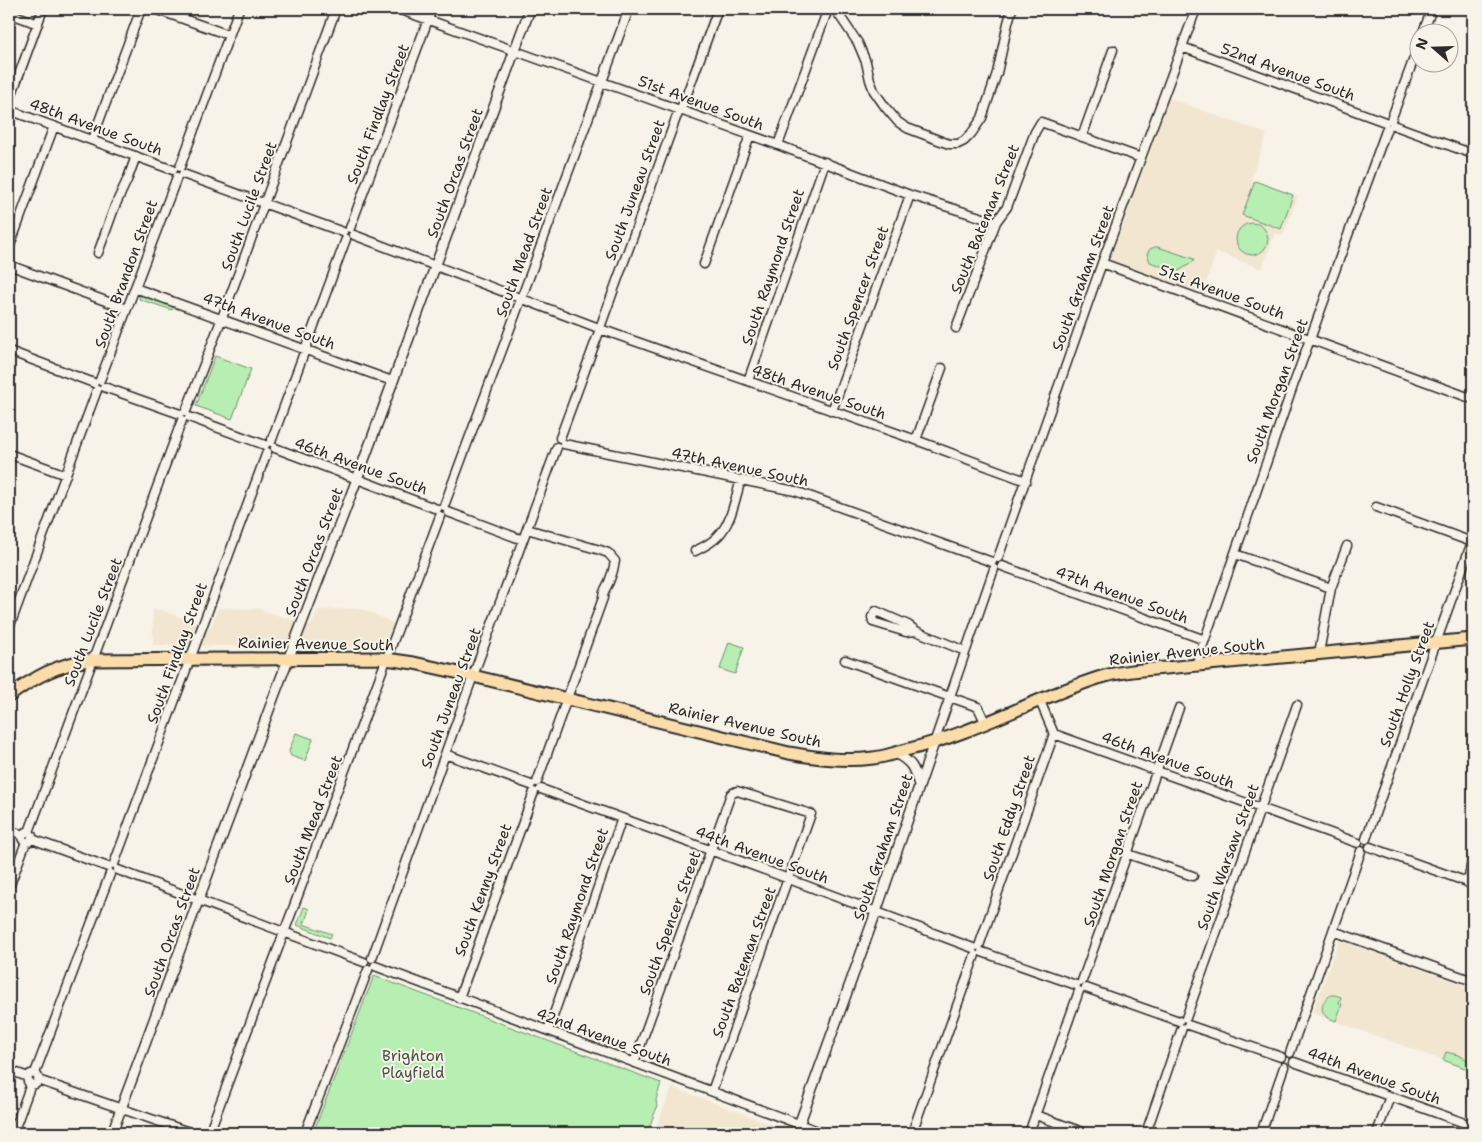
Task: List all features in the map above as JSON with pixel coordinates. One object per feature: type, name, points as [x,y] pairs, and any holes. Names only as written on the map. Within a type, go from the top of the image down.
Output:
[{"type":"main road","name":"Rainier Avenue South","points":[[9,696],[46,672],[67,664],[93,660],[373,657],[414,663],[473,676],[807,757],[854,759],[872,758],[934,743],[1088,682],[1138,670],[1473,639]]},
{"type":"street","points":[[9,102],[43,9]]},
{"type":"street","points":[[92,140],[141,9]]},
{"type":"street","points":[[155,9],[229,35]]},
{"type":"street","name":"South Brandon Street","points":[[9,628],[238,9]]},
{"type":"street","name":"South Lucile Street","points":[[9,887],[336,9]]},
{"type":"street","name":"51st Avenue South","points":[[398,9],[825,162],[910,195],[996,222]]},
{"type":"street","name":"South Findlay Street","points":[[13,1133],[432,9]]},
{"type":"street","name":"South Orcas Street","points":[[112,1133],[357,479],[530,9]]},
{"type":"street","name":"South Mead Street","points":[[209,1133],[388,659],[629,9]]},
{"type":"street","name":"South Juneau Street","points":[[305,1133],[370,964],[473,676],[718,9]]},
{"type":"street","points":[[778,145],[828,9]]},
{"type":"street","points":[[835,9],[858,43],[866,62],[874,91],[898,122],[919,134],[948,144],[958,144],[964,141],[972,134],[982,118],[998,73],[1012,9]]},
{"type":"street","name":"South Graham Street","points":[[798,1129],[876,912],[965,650],[1102,263],[1196,9]]},
{"type":"street","points":[[1427,22],[1432,9]]},
{"type":"street","points":[[9,14],[38,24]]},
{"type":"street","name":"52nd Avenue South","points":[[1182,47],[1473,154]]},
{"type":"street","points":[[1113,50],[1082,137],[1141,158]]},
{"type":"street","name":"South Morgan Street","points":[[1196,665],[1262,474],[1410,68]]},
{"type":"street","name":"48th Avenue South","points":[[9,110],[435,265],[521,300],[600,329],[916,440],[1026,481]]},
{"type":"street","name":"South Bateman Street","points":[[956,328],[996,222],[1007,207],[1035,132],[1041,122],[1082,137]]},
{"type":"street","points":[[9,248],[54,126]]},
{"type":"street","points":[[704,264],[750,135]]},
{"type":"street","points":[[98,253],[114,206],[128,178],[136,156]]},
{"type":"street","name":"South Raymond Street","points":[[748,382],[825,162]]},
{"type":"street","name":"South Spencer Street","points":[[832,411],[910,195]]},
{"type":"street","name":"51st Avenue South","points":[[1102,263],[1473,399]]},
{"type":"street","points":[[9,266],[127,309]]},
{"type":"street","name":"47th Avenue South","points":[[135,288],[392,381]]},
{"type":"street","name":"46th Avenue South","points":[[9,351],[523,540]]},
{"type":"street","points":[[916,440],[942,368]]},
{"type":"street","name":"47th Avenue South","points":[[560,443],[798,492],[1205,640]]},
{"type":"street","points":[[9,454],[66,475]]},
{"type":"street","points":[[695,551],[712,542],[724,528],[741,480]]},
{"type":"street","points":[[1376,507],[1473,541]]},
{"type":"street","name":"South Kenny Street","points":[[459,998],[603,598],[609,589],[608,585],[615,561],[608,553],[527,529]]},
{"type":"street","name":"South Holly Street","points":[[1362,841],[1473,541]]},
{"type":"street","points":[[1320,654],[1331,588],[1347,546]]},
{"type":"street","points":[[1235,554],[1331,588]]},
{"type":"street","points":[[916,631],[906,632],[873,622],[872,617],[876,611],[908,625],[916,631],[965,650]]},
{"type":"street","points":[[845,660],[978,707],[986,724]]},
{"type":"street","points":[[1040,701],[1054,734]]},
{"type":"street","name":"South Warsaw Street","points":[[1146,1133],[1297,705]]},
{"type":"street","name":"South Morgan Street","points":[[1029,1133],[1179,708]]},
{"type":"street","name":"46th Avenue South","points":[[1054,734],[1362,841]]},
{"type":"street","name":"South Eddy Street","points":[[912,1133],[1054,734]]},
{"type":"street","points":[[895,753],[912,765],[920,785]]},
{"type":"street","name":"44th Avenue South","points":[[445,754],[977,950],[1281,1057]]},
{"type":"street","name":"South Spencer Street","points":[[634,1062],[731,794],[737,791],[811,814]]},
{"type":"street","name":"South Bateman Street","points":[[712,1091],[811,814]]},
{"type":"street","name":"South Raymond Street","points":[[548,1031],[622,818]]},
{"type":"street","name":"42nd Avenue South","points":[[9,830],[712,1091],[798,1129],[823,1133]]},
{"type":"street","points":[[1362,851],[1358,848],[1362,841],[1370,842],[1370,847]]},
{"type":"street","points":[[1362,851],[1368,850],[1370,847]]},
{"type":"street","points":[[1370,847],[1471,883],[1473,855]]},
{"type":"street","points":[[1290,1053],[1362,851]]},
{"type":"street","points":[[1128,854],[1193,876]]},
{"type":"street","points":[[1333,931],[1473,981]]},
{"type":"street","points":[[1290,1053],[1294,1057],[1294,1062],[1290,1067],[1284,1067],[1280,1063],[1281,1057],[1283,1054],[1290,1053]]},
{"type":"street","name":"44th Avenue South","points":[[1294,1062],[1473,1126]]},
{"type":"street","points":[[1261,1133],[1284,1067]]},
{"type":"street","points":[[9,1070],[192,1133]]},
{"type":"street","points":[[1377,1133],[1390,1096]]},
{"type":"street","points":[[1036,1115],[1085,1133]]},
{"type":"shaded area","points":[[1169,98],[1267,134],[1251,179],[1298,196],[1283,236],[1275,233],[1262,269],[1217,252],[1202,293],[1110,260]]},
{"type":"shaded area","points":[[218,608],[259,609],[311,626],[318,610],[358,608],[395,624],[384,648],[153,645],[153,610],[161,610],[210,629]]},
{"type":"shaded area","points":[[1339,940],[1473,988],[1473,1071],[1312,1013]]},
{"type":"shaded area","points":[[672,1087],[787,1130],[786,1133],[654,1133]]},
{"type":"green space","points":[[1255,181],[1293,195],[1281,229],[1242,215]]},
{"type":"green space","points":[[1252,223],[1258,224],[1263,228],[1267,233],[1267,245],[1263,250],[1258,254],[1252,255],[1246,254],[1241,250],[1237,245],[1236,239],[1237,233],[1241,228],[1246,224]]},
{"type":"green space","points":[[1155,247],[1194,259],[1193,262],[1177,272],[1150,262],[1147,254],[1150,249]]},
{"type":"green space","points":[[141,293],[174,305],[172,310],[139,299]]},
{"type":"green space","points":[[215,356],[251,369],[232,419],[196,406]]},
{"type":"green space","points":[[729,642],[744,647],[735,674],[720,669]]},
{"type":"green space","points":[[296,733],[313,739],[305,761],[291,756],[289,751]]},
{"type":"green space","points":[[304,907],[309,909],[303,924],[332,934],[330,938],[297,925]]},
{"type":"green space","name":"Brighton Playfield","points":[[374,976],[661,1083],[656,1100],[657,1107],[647,1133],[313,1133]]},
{"type":"green space","points":[[1331,995],[1341,997],[1339,1003],[1342,1004],[1336,1021],[1324,1015],[1322,1009],[1324,1003]]},
{"type":"green space","points":[[1446,1052],[1470,1061],[1473,1052],[1473,1071],[1443,1060]]}]
